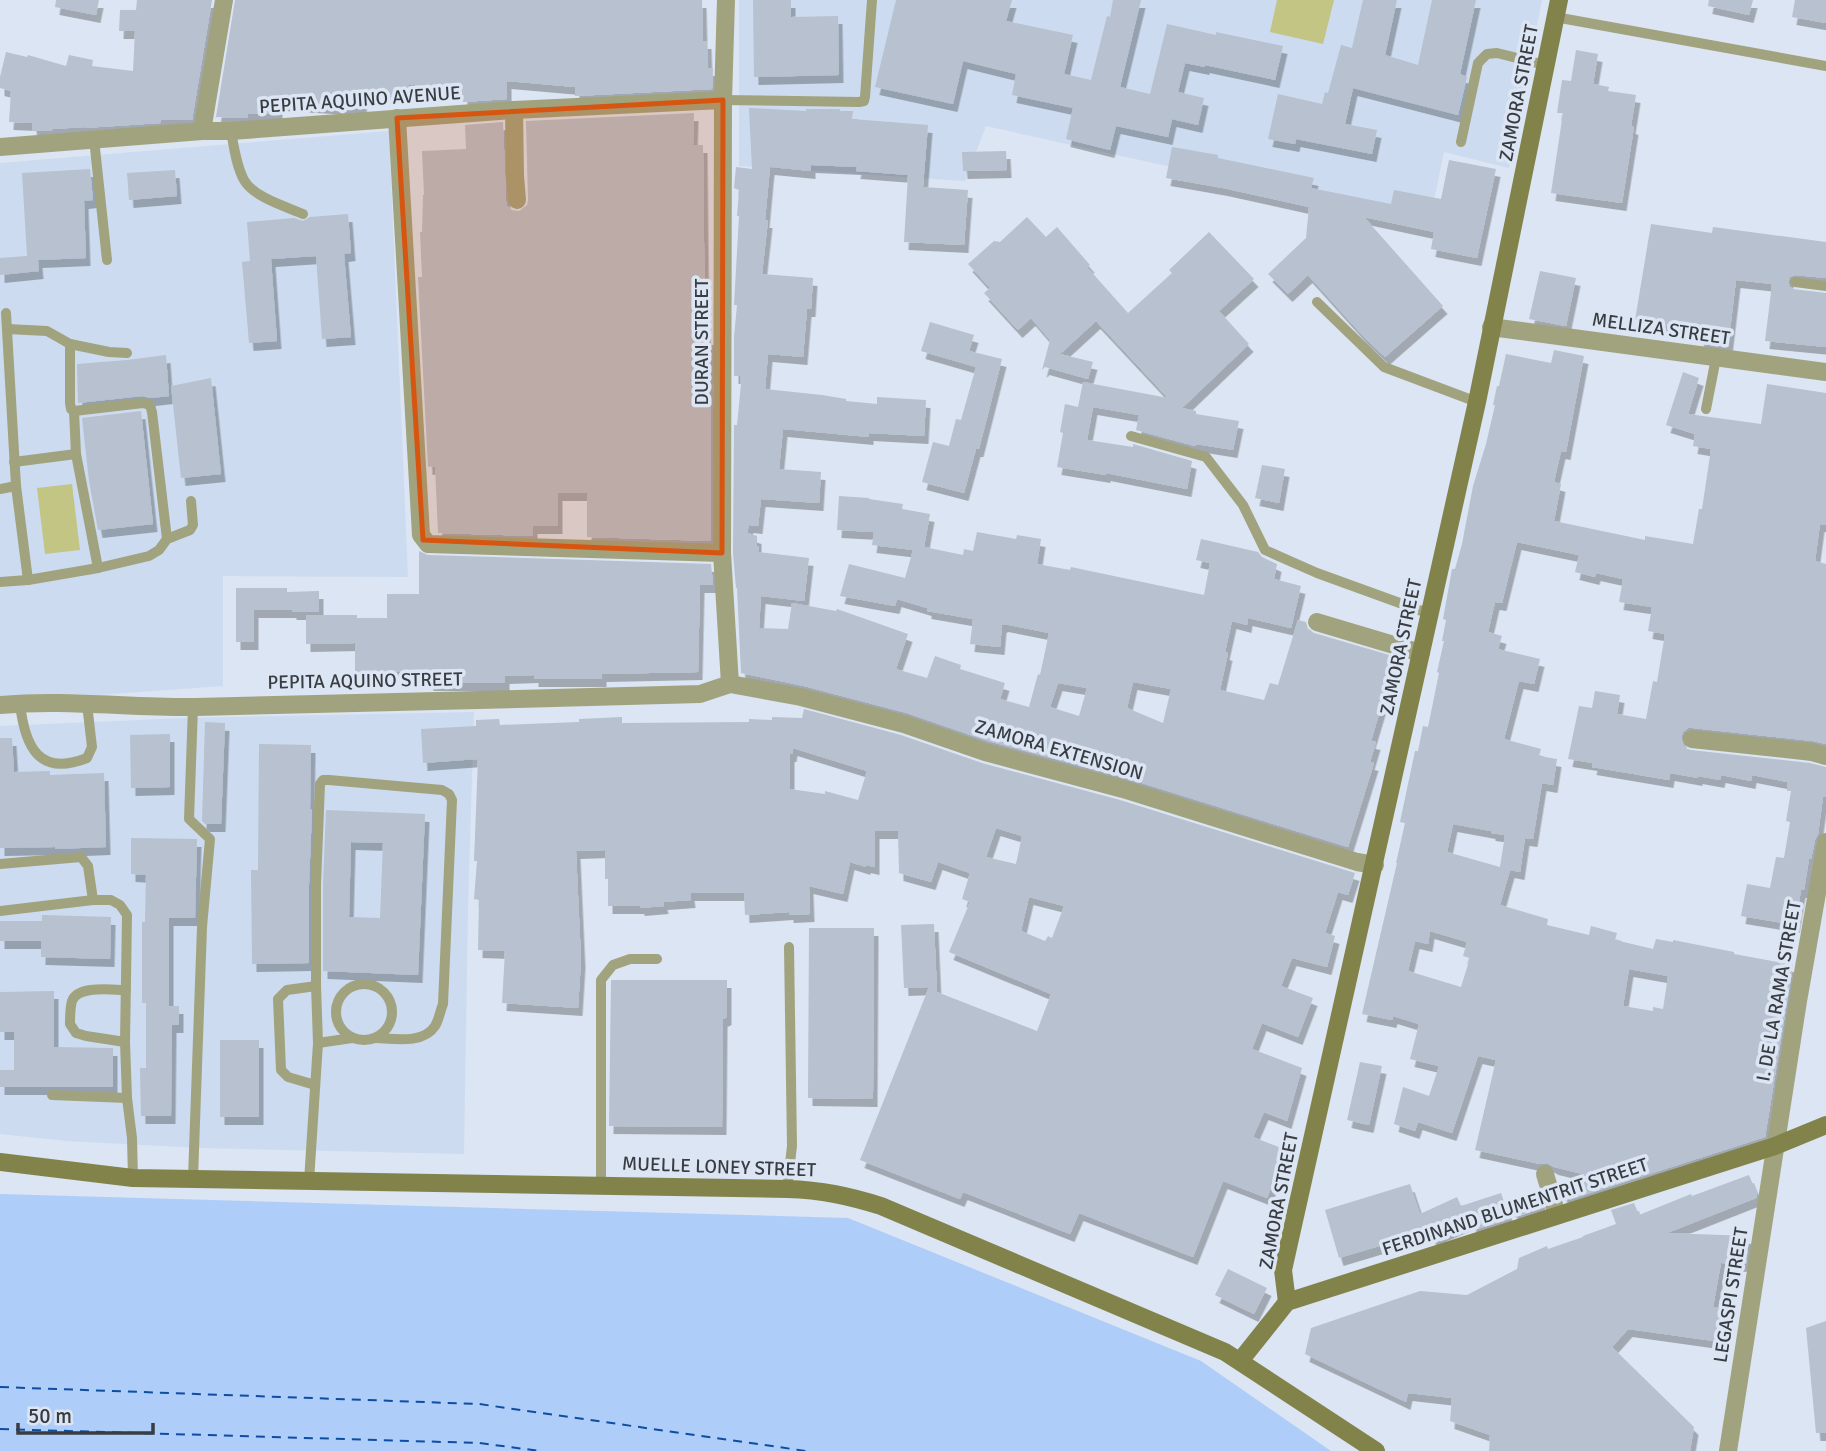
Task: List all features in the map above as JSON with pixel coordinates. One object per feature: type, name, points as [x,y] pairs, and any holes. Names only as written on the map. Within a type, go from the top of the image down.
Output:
[{"type":"street","points":[[202,131],[224,0]]},
{"type":"street","name":"DURAN STREET","points":[[726,0],[723,100],[722,553],[730,684]]},
{"type":"street","name":"ZAMORA STREET","points":[[1287,1302],[1283,1270],[1477,402],[1557,8]]},
{"type":"street","name":"PEPITA AQUINO AVENUE","points":[[0,147],[514,110],[723,100]]},
{"type":"street","points":[[514,110],[514,176],[517,200]]},
{"type":"street","points":[[397,118],[423,540],[428,544],[722,553]]},
{"type":"street","name":"MELLIZA STREET","points":[[1491,327],[1826,372]]},
{"type":"street","points":[[1317,622],[1421,653]]},
{"type":"street","name":"PEPITA AQUINO STREET","points":[[0,705],[193,707],[700,694],[730,684]]},
{"type":"street","name":"ZAMORA EXTENSION","points":[[730,684],[801,697],[904,724],[985,752],[1123,789],[1357,862],[1375,865]]},
{"type":"street","points":[[1692,739],[1812,752],[1826,756]]},
{"type":"street","name":"I. DE LA RAMA STREET","points":[[1775,1146],[1826,842]]},
{"type":"street","name":"FERDINAND BLUMENTRIT STREET","points":[[1287,1302],[1775,1146],[1826,1125]]},
{"type":"street","name":"LEGASPI STREET","points":[[1728,1451],[1775,1146]]},
{"type":"street","name":"MUELLE LONEY STREET","points":[[0,1162],[132,1178],[788,1189],[847,1195],[881,1206],[1225,1352],[1376,1451]]},
{"type":"street","points":[[1545,1174],[1557,1215]]},
{"type":"street","points":[[1240,1361],[1287,1302]]},
{"type":"lane","points":[[723,100],[864,101],[872,0]]},
{"type":"lane","points":[[1557,8],[1826,66]]},
{"type":"lane","points":[[1461,142],[1478,63],[1487,54],[1545,65]]},
{"type":"lane","points":[[231,131],[244,181],[268,199],[303,214]]},
{"type":"lane","points":[[94,139],[107,260]]},
{"type":"lane","points":[[1795,282],[1826,286]]},
{"type":"lane","points":[[1317,302],[1384,367],[1477,402]]},
{"type":"lane","points":[[6,313],[14,462],[28,580]]},
{"type":"lane","points":[[7,329],[47,331],[70,344],[127,353]]},
{"type":"lane","points":[[70,344],[70,403],[74,411],[76,454],[97,568]]},
{"type":"lane","points":[[1706,409],[1716,358]]},
{"type":"lane","points":[[74,411],[143,403],[150,405],[167,539]]},
{"type":"lane","points":[[1131,436],[1206,457],[1243,505],[1265,550],[1317,573],[1430,614]]},
{"type":"lane","points":[[14,462],[76,454]]},
{"type":"lane","points":[[0,489],[16,486]]},
{"type":"lane","points":[[0,582],[97,568],[149,556],[159,550],[167,539],[190,530],[193,525],[191,501]]},
{"type":"lane","points":[[20,704],[24,727],[35,752],[49,763],[57,764],[87,758],[92,747],[87,704]]},
{"type":"lane","points":[[193,707],[189,819],[210,839],[202,927],[193,1178]]},
{"type":"lane","points":[[309,1181],[318,1043],[316,884],[320,784],[329,779],[442,790],[449,794],[452,800],[443,1004],[435,1027],[424,1036],[401,1040],[352,1038],[318,1043]]},
{"type":"lane","points":[[0,864],[81,857],[88,866],[93,900]]},
{"type":"lane","points":[[0,911],[111,900],[120,905],[127,915],[125,1041],[132,1178]]},
{"type":"lane","points":[[788,1189],[792,1146],[789,947]]},
{"type":"lane","points":[[601,1185],[601,980],[613,964],[629,959],[657,959]]},
{"type":"lane","points":[[352,1038],[337,1020],[337,1004],[345,990],[367,983],[382,989],[391,1002],[388,1026],[376,1038]]},
{"type":"lane","points":[[315,1085],[288,1077],[281,1070],[278,999],[286,990],[316,986]]},
{"type":"lane","points":[[125,1041],[76,1033],[69,1024],[72,1002],[83,990],[126,990]]},
{"type":"lane","points":[[52,1095],[127,1098]]},
{"type":"highlighted area","points":[[723,100],[722,553],[423,540],[397,118]]},
{"type":"shaded area","points":[[739,0],[1542,0],[1509,168],[1444,152],[1429,224],[986,126],[965,181],[739,166]]},
{"type":"shaded area","points":[[389,131],[408,577],[223,576],[223,686],[0,702],[0,163]]},
{"type":"shaded area","points":[[474,712],[464,1154],[201,1148],[67,1141],[0,1134],[0,726],[185,718]]},
{"type":"green space","points":[[1277,0],[1334,0],[1323,44],[1270,32]]},
{"type":"green space","points":[[72,484],[80,550],[45,554],[37,488]]},
{"type":"water","points":[[0,1194],[848,1218],[1201,1361],[1331,1451],[0,1451]]},
{"type":"building","points":[[56,0],[99,0],[96,15],[55,7]]},
{"type":"building","points":[[137,0],[212,0],[192,120],[161,120],[160,123],[33,131],[32,123],[9,122],[11,91],[0,88],[6,52],[66,66],[69,55],[93,60],[92,66],[133,71],[135,31],[119,31],[120,10],[136,10]]},
{"type":"building","points":[[235,0],[702,0],[703,41],[707,41],[708,68],[713,68],[712,89],[575,96],[575,87],[507,81],[507,99],[463,102],[463,94],[409,84],[409,96],[363,94],[362,108],[278,103],[278,114],[248,114],[247,118],[216,117]]},
{"type":"building","points":[[753,0],[791,0],[791,17],[838,16],[839,75],[754,77]]},
{"type":"building","points":[[896,0],[1012,0],[1006,21],[1073,35],[1064,74],[1091,80],[1113,0],[1141,0],[1120,87],[1150,94],[1167,24],[1283,46],[1275,80],[1185,63],[1178,92],[1204,98],[1198,125],[1172,119],[1168,137],[1116,126],[1110,150],[1066,139],[1073,108],[1012,95],[1016,74],[963,61],[953,104],[875,87]]},
{"type":"building","points":[[1363,0],[1397,0],[1385,55],[1418,65],[1432,0],[1476,0],[1460,74],[1467,77],[1458,115],[1353,88],[1345,124],[1377,130],[1372,154],[1296,139],[1295,144],[1268,139],[1278,94],[1322,104],[1325,92],[1328,93],[1341,45],[1352,48]]},
{"type":"building","points":[[1709,0],[1753,0],[1749,15],[1708,6]]},
{"type":"building","points":[[1795,0],[1826,0],[1826,23],[1792,17]]},
{"type":"building","points":[[1576,50],[1598,54],[1593,84],[1609,87],[1608,91],[1636,95],[1631,126],[1634,127],[1622,203],[1551,193],[1563,113],[1557,113],[1562,80],[1571,81]]},
{"type":"building","points":[[749,108],[806,111],[840,109],[853,111],[852,119],[928,125],[923,187],[968,190],[964,245],[904,242],[908,175],[856,171],[857,167],[811,165],[811,171],[770,167],[762,274],[813,278],[803,357],[768,354],[765,389],[877,404],[877,397],[926,400],[924,436],[869,433],[869,437],[783,429],[779,469],[821,472],[819,503],[761,499],[758,526],[749,525],[747,533],[757,536],[758,552],[809,558],[804,601],[761,596],[759,628],[788,629],[792,603],[836,611],[837,609],[908,634],[896,669],[927,678],[935,656],[961,665],[960,669],[1005,683],[1000,699],[1029,707],[1038,674],[1040,675],[1049,633],[1004,624],[1000,647],[970,644],[973,619],[927,611],[927,608],[897,599],[895,606],[840,596],[849,564],[905,578],[913,550],[872,545],[874,532],[837,530],[839,496],[903,504],[902,509],[930,514],[924,547],[963,555],[964,549],[973,551],[977,532],[1016,539],[1017,535],[1041,539],[1037,564],[1070,570],[1071,567],[1204,595],[1210,563],[1196,560],[1201,539],[1258,552],[1277,564],[1274,579],[1301,586],[1291,628],[1248,618],[1247,625],[1232,621],[1220,690],[1264,700],[1270,683],[1278,685],[1298,620],[1306,622],[1308,629],[1314,633],[1396,657],[1371,741],[1376,742],[1370,762],[1374,763],[1348,847],[1126,778],[988,741],[907,713],[804,686],[741,673],[733,553],[734,425],[737,425],[741,384],[740,376],[734,376],[739,190],[734,188],[736,167],[752,169]],"holes":[[[1133,682],[1171,689],[1163,723],[1127,708]],[[1058,683],[1087,688],[1079,716],[1050,707]]]},
{"type":"building","points":[[694,113],[693,145],[703,145],[705,337],[711,337],[711,541],[587,537],[587,493],[558,493],[558,526],[533,526],[533,536],[438,533],[435,466],[428,467],[418,277],[422,277],[422,151],[466,149],[465,125],[503,122],[506,201],[512,210],[519,211],[527,205],[528,200],[526,121]]},
{"type":"building","points":[[1172,147],[1314,178],[1311,188],[1391,204],[1394,190],[1441,199],[1449,160],[1496,169],[1477,258],[1431,249],[1434,232],[1364,217],[1443,306],[1385,357],[1308,275],[1288,294],[1268,274],[1306,238],[1309,207],[1166,178]]},
{"type":"building","points":[[1006,151],[1007,170],[963,171],[962,152]]},
{"type":"building","points":[[90,169],[93,200],[84,201],[86,258],[38,260],[39,271],[0,275],[0,258],[27,256],[22,173]]},
{"type":"building","points":[[175,170],[177,196],[129,200],[127,173]]},
{"type":"building","points":[[348,214],[351,253],[344,254],[351,337],[322,339],[316,256],[271,259],[277,341],[249,343],[242,262],[250,261],[247,222],[294,218],[303,221],[310,217]]},
{"type":"building","points":[[1027,217],[1046,237],[1057,227],[1090,265],[1087,267],[1128,313],[1172,273],[1169,270],[1209,232],[1254,279],[1219,311],[1249,344],[1182,408],[1196,411],[1196,414],[1239,421],[1233,450],[1195,446],[1136,430],[1139,415],[1093,407],[1087,440],[1133,447],[1133,444],[1192,461],[1187,489],[1106,473],[1057,467],[1065,404],[1078,407],[1083,382],[1168,398],[1096,321],[1060,354],[1093,362],[1088,379],[1045,367],[1042,370],[1050,340],[1031,318],[1018,330],[984,293],[990,288],[968,264],[994,241],[1000,242]]},
{"type":"building","points":[[1651,224],[1712,233],[1713,227],[1826,242],[1826,278],[1795,275],[1790,277],[1788,282],[1793,289],[1826,293],[1826,347],[1765,341],[1772,284],[1736,280],[1728,347],[1699,343],[1700,331],[1635,320]]},
{"type":"building","points":[[1540,271],[1576,278],[1566,326],[1529,319]]},
{"type":"building","points":[[930,322],[974,335],[969,351],[1002,359],[979,449],[976,449],[964,493],[922,482],[933,442],[949,446],[956,419],[961,420],[976,367],[921,351]]},
{"type":"building","points":[[1554,350],[1584,356],[1566,452],[1561,451],[1554,482],[1561,484],[1554,521],[1645,540],[1645,536],[1693,544],[1699,509],[1702,509],[1711,449],[1693,446],[1695,434],[1666,425],[1683,372],[1699,378],[1688,414],[1761,424],[1767,384],[1826,393],[1826,525],[1820,524],[1815,561],[1826,564],[1826,744],[1693,728],[1683,732],[1681,738],[1685,748],[1691,750],[1826,767],[1826,797],[1823,797],[1818,834],[1809,859],[1804,890],[1801,890],[1795,925],[1741,916],[1747,884],[1770,888],[1776,857],[1784,858],[1790,822],[1786,821],[1791,791],[1787,791],[1788,782],[1752,775],[1751,781],[1721,775],[1720,780],[1670,773],[1669,780],[1592,767],[1593,763],[1568,759],[1579,706],[1592,708],[1595,691],[1620,695],[1617,714],[1646,719],[1653,681],[1657,682],[1665,634],[1648,631],[1652,607],[1619,602],[1623,579],[1575,572],[1579,555],[1517,542],[1502,603],[1495,602],[1488,632],[1502,636],[1498,649],[1540,659],[1534,684],[1519,681],[1504,739],[1541,749],[1539,756],[1557,759],[1553,785],[1542,783],[1533,839],[1525,838],[1520,872],[1510,870],[1500,905],[1548,919],[1547,925],[1589,935],[1591,926],[1617,933],[1615,940],[1653,949],[1656,939],[1673,940],[1793,965],[1765,1137],[1565,1201],[1561,1190],[1595,1177],[1547,1163],[1540,1164],[1475,1150],[1496,1060],[1478,1056],[1452,1133],[1418,1122],[1415,1131],[1394,1124],[1403,1087],[1429,1096],[1439,1066],[1410,1059],[1419,1024],[1393,1016],[1392,1020],[1362,1014],[1397,863],[1405,823],[1400,822],[1415,751],[1418,751],[1423,726],[1428,727],[1439,673],[1437,672],[1446,620],[1443,619],[1452,569],[1455,569],[1462,544],[1473,486],[1486,444],[1506,354],[1551,363]],"holes":[[[1453,824],[1505,835],[1500,867],[1447,852]],[[1430,931],[1467,942],[1463,956],[1470,958],[1461,987],[1408,971],[1415,941],[1428,944]],[[1629,969],[1668,976],[1663,1009],[1653,1007],[1653,1011],[1623,1006]]]},
{"type":"building","points":[[166,355],[169,396],[78,403],[77,364]]},
{"type":"building","points":[[211,378],[221,474],[181,478],[171,386]]},
{"type":"building","points":[[141,411],[153,524],[98,530],[82,418]]},
{"type":"building","points":[[1262,465],[1285,469],[1279,503],[1255,498]]},
{"type":"building","points":[[419,551],[428,555],[711,564],[713,585],[700,585],[698,672],[602,674],[602,679],[534,679],[534,675],[505,676],[505,683],[429,683],[428,671],[355,673],[355,643],[306,644],[306,615],[387,618],[387,594],[419,594]]},
{"type":"building","points":[[236,588],[287,588],[287,592],[319,591],[319,612],[254,610],[254,642],[236,642]]},
{"type":"building","points":[[804,709],[901,735],[982,763],[1120,800],[1355,873],[1348,895],[1338,892],[1325,933],[1335,936],[1327,967],[1292,958],[1281,986],[1313,998],[1298,1037],[1262,1023],[1252,1049],[1302,1068],[1287,1121],[1264,1112],[1253,1137],[1286,1150],[1267,1198],[1223,1181],[1193,1257],[1079,1213],[1070,1234],[963,1192],[960,1199],[860,1160],[929,987],[904,988],[901,925],[934,924],[937,992],[1037,1031],[1051,994],[949,952],[970,902],[962,899],[970,873],[938,862],[931,882],[899,873],[898,831],[875,831],[875,867],[850,862],[843,894],[809,886],[810,914],[789,915],[789,912],[745,915],[744,893],[690,893],[691,900],[663,902],[664,906],[608,906],[605,850],[576,851],[581,960],[578,1008],[502,1003],[505,951],[478,950],[479,900],[474,899],[477,861],[474,861],[478,759],[423,763],[421,729],[476,726],[476,720],[499,719],[500,725],[579,722],[579,719],[622,717],[622,723],[749,722],[749,719],[772,720],[772,717],[802,718]],"holes":[[[793,748],[867,771],[858,800],[825,791],[825,794],[790,789],[790,754]],[[996,828],[1022,836],[1016,864],[986,857]],[[1029,897],[1064,906],[1052,938],[1048,936],[1045,941],[1021,931]]]},
{"type":"building","points":[[205,722],[225,723],[221,824],[205,824],[202,821]]},
{"type":"building","points":[[170,734],[170,787],[131,788],[130,735]]},
{"type":"building","points":[[0,738],[12,738],[14,772],[50,771],[50,775],[104,773],[106,847],[0,848]]},
{"type":"building","points":[[259,744],[311,745],[309,963],[252,964],[251,870],[258,870]]},
{"type":"building","points":[[326,810],[425,814],[418,975],[323,971]],"holes":[[[351,842],[383,843],[380,918],[349,917]]]},
{"type":"building","points":[[131,838],[197,839],[195,918],[169,918],[169,1006],[179,1006],[179,1025],[172,1025],[171,1116],[141,1116],[140,1068],[146,1068],[146,1003],[142,1003],[142,922],[145,922],[146,875],[131,874]]},
{"type":"building","points":[[42,915],[111,917],[110,959],[41,957],[41,941],[0,941],[0,921],[42,921]]},
{"type":"building","points":[[809,928],[874,928],[873,1099],[808,1098]]},
{"type":"building","points":[[611,980],[727,980],[727,1017],[723,1019],[722,1127],[609,1126]]},
{"type":"building","points":[[54,991],[54,1047],[113,1048],[113,1087],[0,1087],[0,1070],[14,1070],[14,1032],[0,1032],[0,992]]},
{"type":"building","points":[[220,1040],[259,1040],[259,1117],[220,1117]]},
{"type":"building","points":[[1360,1062],[1382,1066],[1369,1125],[1347,1120]]},
{"type":"building","points":[[1749,1175],[1757,1194],[1756,1198],[1667,1233],[1749,1236],[1746,1264],[1721,1263],[1713,1307],[1726,1309],[1721,1342],[1628,1329],[1612,1347],[1694,1427],[1690,1451],[1489,1451],[1490,1435],[1450,1421],[1452,1398],[1408,1393],[1406,1402],[1305,1354],[1311,1328],[1420,1291],[1467,1295],[1517,1269],[1519,1258],[1616,1224],[1611,1210],[1634,1203],[1639,1215]]},
{"type":"building","points":[[1410,1184],[1420,1214],[1457,1197],[1461,1206],[1501,1193],[1510,1219],[1474,1230],[1471,1221],[1432,1238],[1429,1231],[1339,1258],[1325,1210]]},
{"type":"building","points":[[1540,1198],[1543,1208],[1515,1217],[1512,1209]]},
{"type":"building","points":[[1228,1269],[1267,1288],[1254,1314],[1215,1295]]},
{"type":"building","points":[[1826,1321],[1826,1433],[1816,1433],[1806,1328]]},
{"type":"ferry route","points":[[0,1387],[479,1404],[806,1451]]},
{"type":"ferry route","points":[[0,1429],[479,1443],[540,1451]]}]
